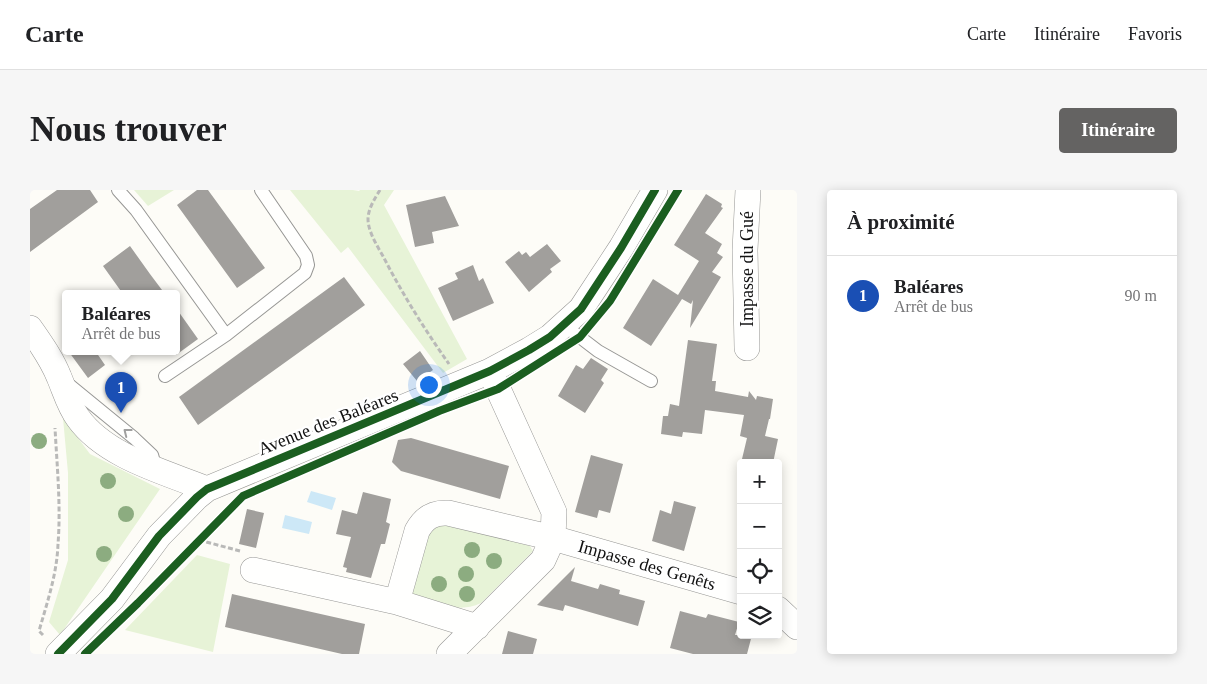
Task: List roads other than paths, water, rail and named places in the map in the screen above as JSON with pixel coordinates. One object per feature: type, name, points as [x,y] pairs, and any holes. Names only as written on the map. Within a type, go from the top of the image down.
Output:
[{"type":"street","name":"Avenue des Baléares","points":[[60,652],[112,599],[159,536],[207,489],[490,372],[529,350],[564,325],[581,308],[593,291],[655,190]]},
{"type":"street","name":"Impasse du Gué","points":[[747,348],[745,250],[748,190]]},
{"type":"street","points":[[30,328],[49,356],[60,377],[68,400],[89,431],[119,453],[207,489]]},
{"type":"street","points":[[448,654],[543,560],[553,538],[554,512],[490,372]]},
{"type":"street","points":[[156,469],[190,506]]},
{"type":"street","name":"Impasse des Genêts","points":[[396,602],[417,531],[422,521],[431,515],[439,513],[448,513],[553,538],[737,591]]},
{"type":"street","points":[[253,570],[396,602],[477,627]]},
{"type":"street","points":[[782,613],[797,627]]},
{"type":"lane","points":[[118,190],[136,210],[226,335]]},
{"type":"lane","points":[[165,376],[226,335],[305,273],[308,265],[306,256],[261,190]]},
{"type":"lane","points":[[564,325],[598,351],[651,382]]},
{"type":"water","points":[[311,491],[336,498],[332,510],[307,502]]},
{"type":"water","points":[[285,515],[312,522],[309,534],[282,528]]},
{"type":"place","name":"Baléares","points":[[121,413]]}]
